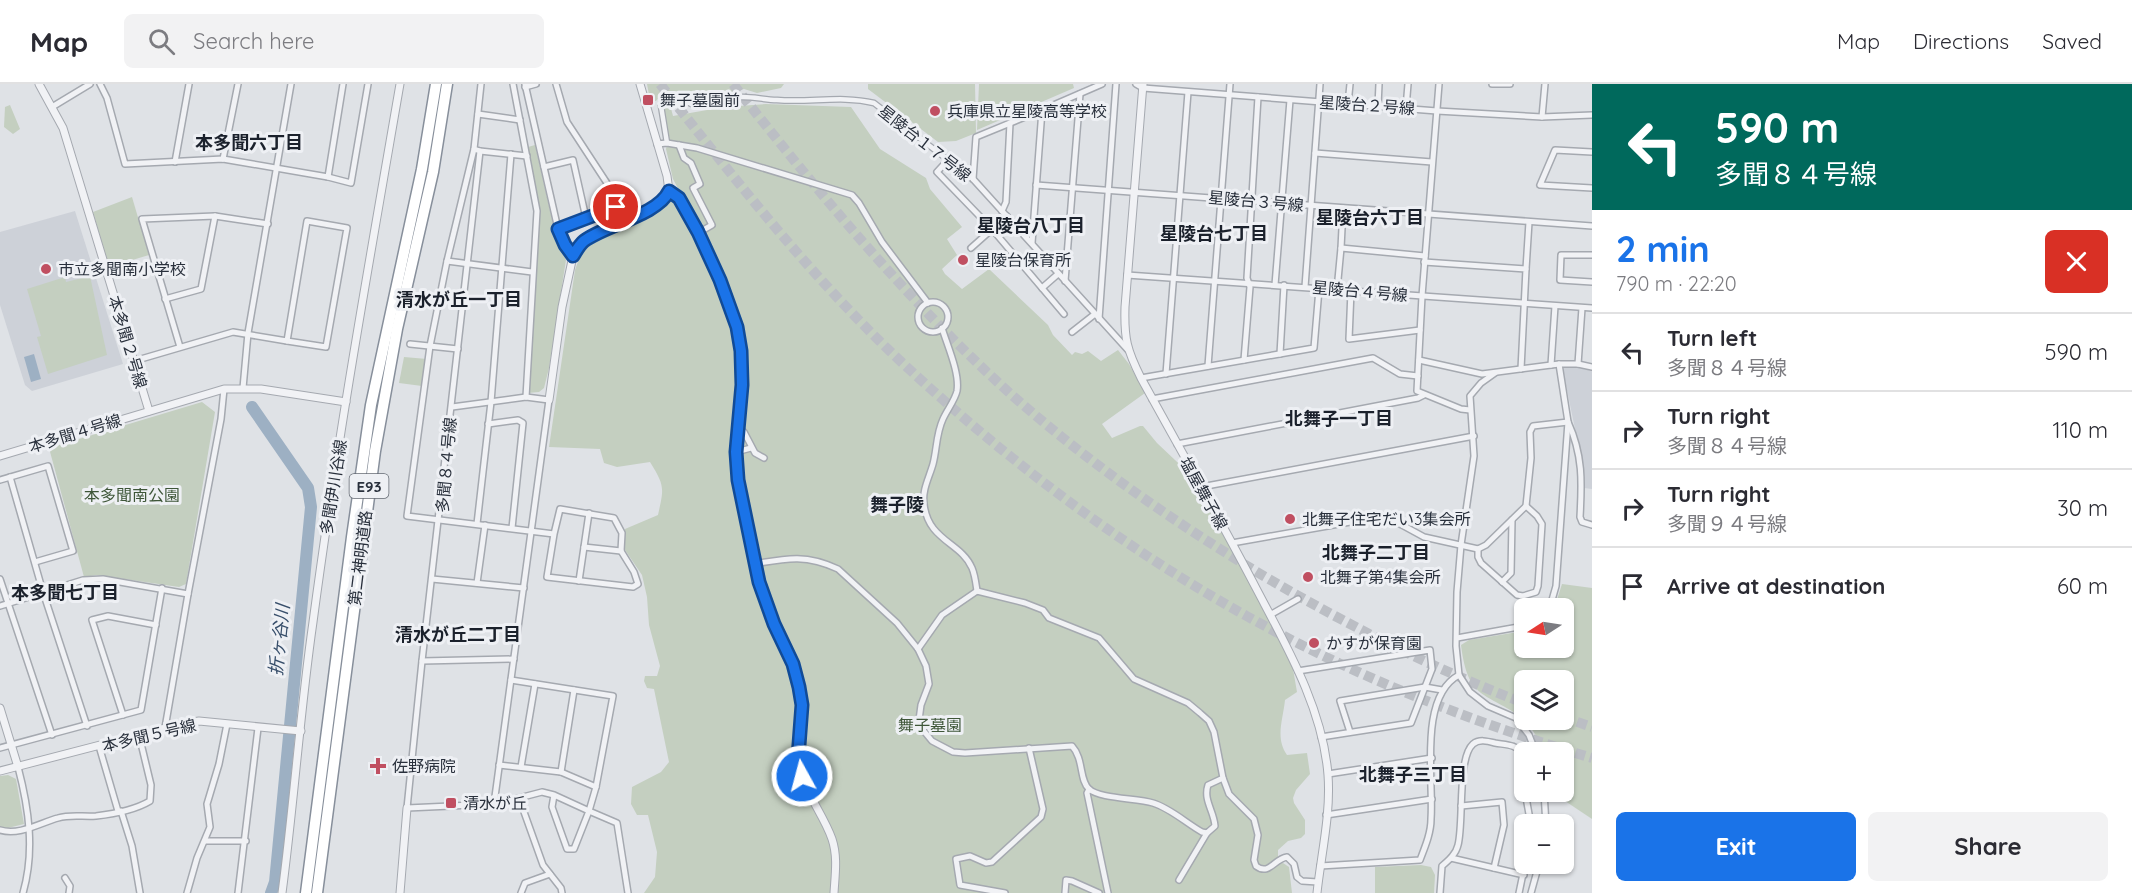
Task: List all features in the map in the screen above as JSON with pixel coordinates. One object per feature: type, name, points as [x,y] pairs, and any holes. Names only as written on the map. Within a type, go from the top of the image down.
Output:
[{"type":"highway","name":"第二神明道路","points":[[306,893],[371,405],[422,169],[436,84]]},
{"type":"highway","name":"第二神明道路","points":[[317,893],[375,451],[397,329],[433,172],[447,84]]},
{"type":"street","name":"本多聞２号線","points":[[39,84],[63,128],[149,411],[224,389],[243,388],[346,402]]},
{"type":"street","points":[[52,107],[90,84]]},
{"type":"street","points":[[100,84],[107,98],[125,164],[223,159],[351,183],[368,84]]},
{"type":"street","points":[[175,162],[189,84]]},
{"type":"street","points":[[223,159],[238,84]]},
{"type":"street","points":[[243,388],[248,333],[291,84]]},
{"type":"street","points":[[328,177],[343,84]]},
{"type":"street","name":"多聞伊川谷線","points":[[282,893],[312,625],[346,402],[400,84]]},
{"type":"street","name":"多聞８４号線","points":[[481,84],[467,265],[439,520],[554,534]]},
{"type":"street","points":[[513,84],[537,211],[526,397]]},
{"type":"street","points":[[537,84],[525,86],[558,229],[573,256]]},
{"type":"street","points":[[556,84],[567,122],[618,200],[616,207],[558,229]]},
{"type":"street","points":[[494,804],[562,307],[573,256],[584,241],[634,218],[666,197],[669,191],[667,176],[640,84]]},
{"type":"street","points":[[973,179],[975,138],[1102,84]]},
{"type":"street","points":[[1072,332],[1097,317],[1116,84]]},
{"type":"street","points":[[1208,366],[1230,84]]},
{"type":"street","points":[[1305,287],[1320,84]]},
{"type":"street","points":[[1348,104],[1350,84]]},
{"type":"street","points":[[1378,106],[1379,84]]},
{"type":"street","points":[[1406,108],[1408,84]]},
{"type":"street","points":[[1439,84],[1422,296],[1417,391],[1461,409],[1470,410]]},
{"type":"street","points":[[1492,84],[1510,84]]},
{"type":"street","points":[[1542,117],[1545,84]]},
{"type":"street","name":"星陵台２号線","points":[[1141,85],[1188,92],[1437,111],[1542,117],[1592,116]]},
{"type":"street","name":"塩屋舞子線","points":[[1141,85],[1124,331],[1128,350],[1152,399],[1270,615],[1310,701],[1321,737],[1328,774],[1317,893]]},
{"type":"street","points":[[1166,374],[1188,92]]},
{"type":"street","name":"星陵台１７号線","points":[[667,142],[661,106],[665,94],[672,94],[695,105],[705,106],[749,96],[776,100],[860,99],[874,103],[948,160],[958,165],[973,179],[1128,350]]},
{"type":"street","points":[[1065,281],[1080,94]]},
{"type":"street","points":[[1244,360],[1250,287],[1247,278],[1258,97]]},
{"type":"street","points":[[1275,285],[1290,99]]},
{"type":"street","points":[[1032,244],[1042,110]]},
{"type":"street","points":[[478,114],[520,120]]},
{"type":"street","points":[[1002,210],[1006,202],[1010,123]]},
{"type":"street","points":[[657,144],[667,142],[761,166],[852,195],[859,202],[882,242],[928,303]]},
{"type":"street","points":[[679,145],[684,158],[691,163],[700,184],[693,188],[712,225],[698,232]]},
{"type":"street","points":[[400,893],[422,661],[439,520],[408,516],[430,346],[447,261],[477,150],[527,156]]},
{"type":"street","points":[[1592,152],[1555,150],[1540,185],[1592,189]]},
{"type":"street","points":[[1316,153],[1432,162]]},
{"type":"street","points":[[477,524],[491,402],[511,154]]},
{"type":"street","points":[[544,167],[573,160],[586,218]]},
{"type":"street","points":[[948,160],[937,172],[992,230],[1064,314]]},
{"type":"street","name":"星陵台３号線","points":[[1036,185],[1592,226]]},
{"type":"street","points":[[669,191],[679,198],[698,232],[720,280],[737,327],[741,351],[742,385],[736,452],[738,480],[754,564],[774,624],[793,664],[799,687],[802,705],[798,758],[802,776],[832,839],[836,862],[834,893]]},
{"type":"street","points":[[1337,290],[1343,208]]},
{"type":"street","points":[[180,347],[142,219],[215,216],[268,224]]},
{"type":"street","points":[[165,299],[201,289],[215,216]]},
{"type":"street","points":[[971,248],[1007,216]]},
{"type":"street","points":[[134,361],[233,332],[248,333],[287,341],[326,347],[347,228],[307,221],[287,341]]},
{"type":"street","points":[[1521,369],[1529,222]]},
{"type":"street","points":[[1341,248],[1425,259],[1526,268]]},
{"type":"street","points":[[1592,255],[1562,255],[1560,280],[1592,282]]},
{"type":"street","points":[[447,261],[532,272]]},
{"type":"street","points":[[1042,288],[1058,274]]},
{"type":"street","name":"星陵台４号線","points":[[1127,275],[1592,309]]},
{"type":"street","points":[[1280,354],[1284,285]]},
{"type":"street","points":[[1141,378],[1314,348],[1319,289]]},
{"type":"street","points":[[1351,291],[1349,339],[1420,330]]},
{"type":"street","points":[[928,303],[935,303],[945,309],[947,321],[942,328],[930,331],[920,323],[919,311],[928,303]]},
{"type":"street","points":[[1551,365],[1555,306]]},
{"type":"street","points":[[1578,364],[1582,308]]},
{"type":"street","points":[[942,328],[957,379],[957,392],[942,421],[923,501],[931,528],[972,567],[977,591]]},
{"type":"street","points":[[410,344],[458,348]]},
{"type":"street","points":[[1152,399],[1373,358],[1400,374],[1418,376]]},
{"type":"street","points":[[1419,360],[1482,374],[1559,364],[1592,367]]},
{"type":"street","points":[[1553,598],[1556,586],[1568,422],[1559,364]]},
{"type":"street","points":[[1495,373],[1481,383],[1470,396],[1474,456],[1461,545],[1457,592],[1459,675],[1470,692],[1488,706],[1516,718],[1529,735],[1531,742]]},
{"type":"street","points":[[165,728],[221,419],[224,389]]},
{"type":"street","points":[[1177,444],[1424,395]]},
{"type":"street","points":[[452,407],[526,397],[549,400]]},
{"type":"street","name":"本多聞４号線","points":[[0,456],[149,411]]},
{"type":"street","points":[[488,424],[518,420],[523,423],[512,528]]},
{"type":"street","points":[[1232,543],[1373,518],[1402,525],[1424,537],[1478,549],[1486,545],[1526,506],[1531,458],[1530,432],[1533,426],[1568,422]]},
{"type":"street","points":[[1568,422],[1582,468],[1580,517],[1582,522],[1592,525]]},
{"type":"street","points":[[737,429],[744,432],[750,441],[751,448],[764,458]]},
{"type":"street","points":[[1201,487],[1474,436]]},
{"type":"street","points":[[736,452],[751,448]]},
{"type":"street","points":[[0,480],[48,466],[73,551],[35,562]]},
{"type":"street","points":[[9,477],[43,592],[87,726]]},
{"type":"street","points":[[1478,549],[1481,563],[1517,595],[1523,596],[1536,592],[1539,586],[1542,524],[1538,516],[1526,506]]},
{"type":"street","points":[[560,509],[588,513],[614,518],[622,532],[621,551],[634,572],[638,584],[633,587],[547,577],[560,509]]},
{"type":"street","points":[[579,581],[588,513]]},
{"type":"street","points":[[1502,582],[1511,573],[1512,520]]},
{"type":"street","points":[[477,583],[485,525]]},
{"type":"street","points":[[584,547],[621,551]]},
{"type":"street","points":[[754,564],[790,557],[819,562],[838,570],[897,623],[918,649],[926,666],[929,684],[921,705],[919,720],[923,730],[932,741],[953,752],[965,753],[1072,746],[1078,753],[1084,780],[1089,789],[1099,794],[1155,803],[1202,832],[1207,832]]},
{"type":"street","points":[[0,579],[51,735]]},
{"type":"street","points":[[0,606],[83,580],[103,579],[188,594]]},
{"type":"street","points":[[432,579],[524,588]]},
{"type":"street","points":[[0,748],[141,710],[162,588]]},
{"type":"street","points":[[918,649],[942,615],[977,591],[1025,603],[1043,610],[1049,618],[1099,638],[1134,679],[1188,703],[1209,721],[1214,732],[1223,778],[1230,794],[1254,819],[1258,835],[1254,860],[1256,866],[1261,870],[1268,870],[1280,858],[1287,857],[1294,864],[1297,877],[1302,881],[1318,882]]},
{"type":"street","points":[[1270,615],[1298,598]]},
{"type":"street","points":[[123,715],[92,620],[108,616],[156,625]]},
{"type":"street","points":[[1457,638],[1514,628]]},
{"type":"street","points":[[1298,671],[1430,650],[1432,669],[1411,723],[1321,737]]},
{"type":"street","points":[[422,661],[514,659]]},
{"type":"street","points":[[1320,866],[1420,860],[1430,830],[1433,715],[1442,690],[1450,680],[1459,675]]},
{"type":"street","points":[[511,680],[613,696],[596,787],[574,849],[567,849],[552,807],[554,795]]},
{"type":"street","points":[[521,767],[535,684]]},
{"type":"street","points":[[1350,732],[1341,701],[1425,687],[1442,690]]},
{"type":"street","points":[[561,772],[574,690]]},
{"type":"street","points":[[0,708],[26,797],[30,861],[23,893]]},
{"type":"street","name":"本多聞５号線","points":[[0,771],[165,728],[200,722],[301,731]]},
{"type":"street","points":[[187,893],[210,826],[207,804],[219,764],[226,724]]},
{"type":"street","points":[[238,893],[258,728]]},
{"type":"street","points":[[0,830],[8,832],[29,828],[57,818],[79,815],[95,816],[139,807],[150,801],[151,785],[139,735]]},
{"type":"street","points":[[1440,893],[1442,866],[1451,858],[1458,845],[1468,749],[1474,742],[1482,740],[1514,746]]},
{"type":"street","points":[[99,746],[132,846],[140,893]]},
{"type":"street","points":[[1005,893],[960,885],[956,859],[970,856],[986,863],[992,862],[1041,817],[1043,809],[1029,748]]},
{"type":"street","points":[[1328,774],[1432,758]]},
{"type":"street","points":[[499,765],[561,772],[596,787]]},
{"type":"street","points":[[1179,880],[1207,832],[1215,826],[1215,819],[1205,794],[1208,785],[1223,778]]},
{"type":"street","points":[[1089,789],[1087,793],[1108,893]]},
{"type":"street","points":[[407,808],[494,804],[542,792],[554,795],[617,823],[628,893]]},
{"type":"street","points":[[519,798],[543,866],[561,888],[562,893]]},
{"type":"street","points":[[1326,815],[1432,799]]},
{"type":"street","points":[[1461,806],[1502,802],[1504,825],[1494,868]]},
{"type":"street","points":[[205,841],[246,841]]},
{"type":"street","points":[[1451,858],[1524,875],[1519,893]]},
{"type":"street","points":[[521,893],[525,883],[550,874]]},
{"type":"street","points":[[1531,893],[1536,874]]},
{"type":"street","points":[[65,878],[70,886],[69,893]]},
{"type":"street","points":[[1065,893],[1066,880],[1099,893]]},
{"type":"shaded area","name":"市立多聞南小学校","points":[[75,211],[123,364],[32,391],[25,385],[0,305],[0,232]]},
{"type":"shaded area","points":[[1575,367],[1592,371],[1592,489],[1584,488],[1584,472],[1563,371],[1564,368]]},
{"type":"green space","points":[[647,84],[784,84],[781,88],[757,93],[744,89],[699,102],[675,93],[663,92],[656,101],[650,100]]},
{"type":"green space","name":"兵庫県立星陵高等学校","points":[[868,84],[975,84],[976,133],[956,141],[938,142],[868,89]]},
{"type":"green space","points":[[979,84],[1073,84],[1074,88],[977,130]]},
{"type":"green space","name":"舞子墓園","points":[[665,100],[669,101],[673,116],[724,107],[766,104],[851,107],[880,149],[926,178],[930,189],[962,227],[947,239],[957,255],[942,269],[945,274],[962,289],[989,269],[1048,325],[1053,335],[1072,355],[1075,352],[1082,354],[1088,351],[1101,361],[1118,350],[1129,364],[1145,393],[1102,424],[1112,438],[1143,426],[1157,443],[1193,477],[1286,651],[1293,669],[1297,692],[1285,700],[1281,742],[1287,755],[1307,753],[1310,774],[1296,790],[1293,798],[1305,820],[1305,834],[1301,838],[1288,841],[1278,850],[1278,864],[1283,863],[1289,867],[1292,893],[644,893],[655,877],[657,852],[648,815],[637,815],[631,804],[632,787],[661,772],[669,762],[654,689],[647,688],[644,681],[645,676],[657,676],[660,666],[649,625],[647,597],[642,575],[625,550],[625,529],[658,515],[661,482],[650,462],[617,467],[604,463],[600,449],[549,447],[575,270],[581,253],[586,245],[645,216],[681,194],[673,179],[666,149],[669,137],[663,109]]},
{"type":"green space","points":[[10,105],[20,129],[13,134],[4,127],[5,107]]},
{"type":"green space","points":[[535,145],[553,224],[566,260],[544,388],[539,392],[528,393],[540,215],[528,147]]},
{"type":"green space","points":[[132,197],[149,255],[109,267],[93,212]]},
{"type":"green space","points":[[90,276],[107,355],[48,374],[37,337],[41,336],[27,289],[65,277],[66,282]]},
{"type":"green space","points":[[404,357],[427,359],[422,386],[399,383]]},
{"type":"green space","name":"本多聞南公園","points":[[202,402],[215,412],[186,584],[179,587],[97,575],[84,577],[49,448]]},
{"type":"green space","points":[[1562,584],[1592,588],[1592,819],[1566,802],[1574,802],[1574,742],[1539,742],[1532,730],[1574,730],[1574,670],[1514,670],[1514,713],[1474,686],[1468,676],[1461,645],[1469,640],[1514,633],[1514,658],[1574,658],[1574,598],[1558,598]]},
{"type":"green space","points":[[8,775],[16,779],[24,824],[4,829],[0,827],[0,776]]},
{"type":"green space","points":[[1421,865],[1431,867],[1435,875],[1434,893],[1375,893],[1375,867]]},
{"type":"water","points":[[34,354],[41,379],[31,382],[24,357]]},
{"type":"waterway","name":"折ヶ谷川","points":[[252,407],[308,488],[311,507],[275,882],[271,893]]},
{"type":"tunnel","points":[[660,84],[773,224],[863,324],[948,404],[1058,494],[1176,575],[1301,645],[1449,710],[1592,758]]},
{"type":"tunnel","points":[[733,84],[866,246],[937,323],[1013,396],[1102,469],[1229,555],[1294,593],[1358,628],[1456,676],[1514,699]]},
{"type":"tunnel","points":[[1574,721],[1592,727]]},
{"type":"place","name":"舞子墓園前","points":[[648,100]]},
{"type":"place","name":"兵庫県立星陵高等学校","points":[[935,111]]},
{"type":"place","name":"星陵台保育所","points":[[963,260]]},
{"type":"place","name":"市立多聞南小学校","points":[[46,269]]},
{"type":"place","name":"北舞子住宅だい3集会所","points":[[1290,519]]},
{"type":"place","name":"北舞子第4集会所","points":[[1308,577]]},
{"type":"place","name":"かすが保育園","points":[[1314,643]]},
{"type":"place","name":"佐野病院","points":[[378,766]]},
{"type":"place","name":"清水が丘","points":[[451,803]]},
{"type":"district","name":"本多聞六丁目","points":[[249,142]]},
{"type":"district","name":"星陵台六丁目","points":[[1370,217]]},
{"type":"district","name":"星陵台八丁目","points":[[1031,225]]},
{"type":"district","name":"星陵台七丁目","points":[[1214,233]]},
{"type":"district","name":"清水が丘一丁目","points":[[459,299]]},
{"type":"district","name":"北舞子一丁目","points":[[1339,418]]},
{"type":"district","name":"舞子陵","points":[[897,504]]},
{"type":"district","name":"北舞子二丁目","points":[[1376,552]]},
{"type":"district","name":"本多聞七丁目","points":[[65,592]]},
{"type":"district","name":"清水が丘二丁目","points":[[458,634]]},
{"type":"district","name":"北舞子三丁目","points":[[1413,774]]},
{"type":"route","points":[[616,207],[558,229],[573,256],[584,241],[634,218],[666,197],[669,191],[679,198],[698,232],[720,280],[737,327],[741,351],[742,385],[736,452],[738,480],[759,582],[774,624],[793,664],[799,687],[802,705],[798,758],[802,776]]}]
